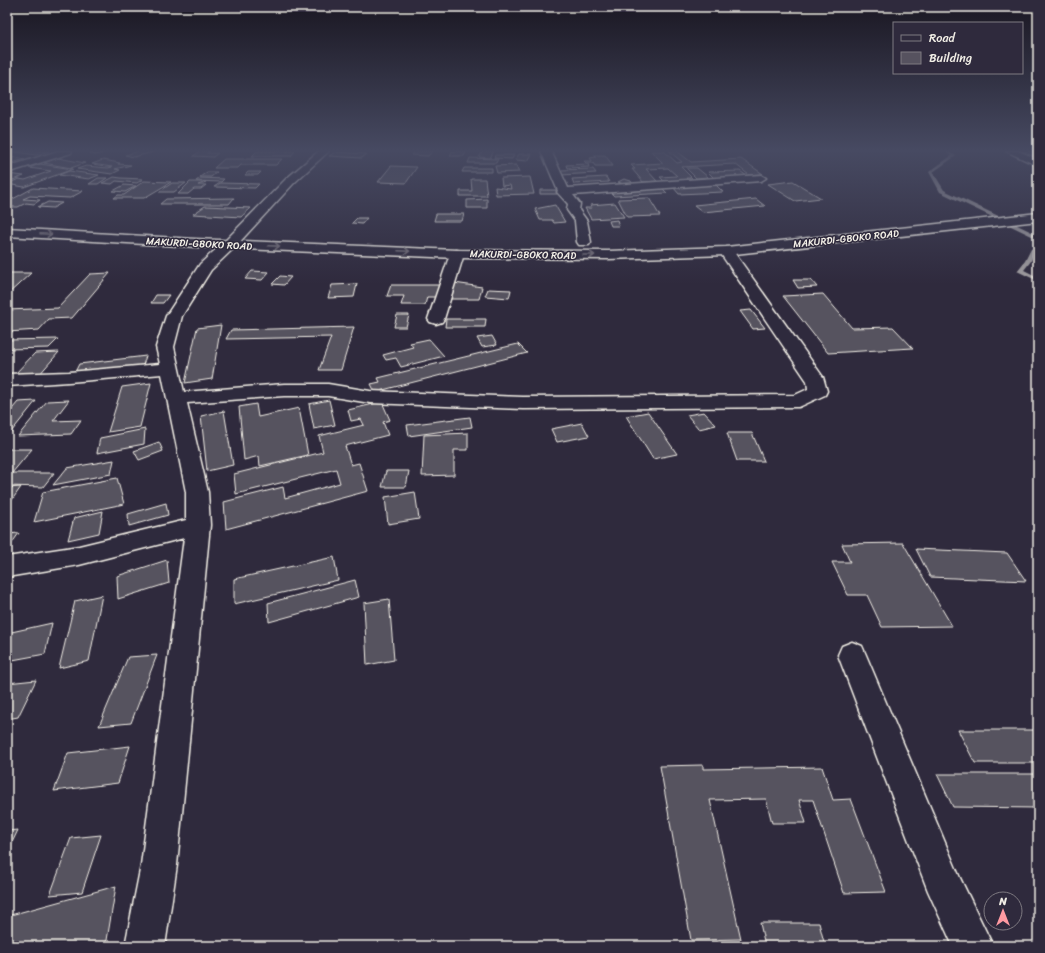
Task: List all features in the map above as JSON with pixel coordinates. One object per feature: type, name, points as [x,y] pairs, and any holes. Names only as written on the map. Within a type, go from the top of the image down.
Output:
[{"type":"street","points":[[145,946],[159,865],[198,525],[197,492],[165,347],[174,316],[205,267],[233,236],[275,195]]},
{"type":"street","points":[[566,195],[574,204],[573,210],[581,221],[584,242]]},
{"type":"street","points":[[791,231],[1006,208],[1030,214]]},
{"type":"street","name":"MAKURDI-GBOKO ROAD","points":[[7,232],[233,236],[457,254],[601,255],[726,250],[980,223],[1030,214]]},
{"type":"street","points":[[233,236],[256,232]]},
{"type":"street","points":[[562,242],[599,242]]},
{"type":"street","points":[[177,398],[242,392],[328,390],[370,397],[523,403],[799,401],[818,391],[816,381],[726,250]]},
{"type":"street","points":[[436,319],[457,254]]},
{"type":"street","points":[[7,380],[69,377],[170,368]]},
{"type":"street","points":[[7,567],[31,565],[114,549],[198,525]]},
{"type":"street","points":[[852,656],[947,891],[973,946]]},
{"type":"building","points":[[19,195],[75,195],[70,198],[30,196],[23,199],[40,200],[34,204],[26,203],[18,207],[7,207],[7,199],[11,200]]},
{"type":"building","points":[[117,195],[148,195],[144,198],[114,198]]},
{"type":"building","points":[[487,195],[487,196],[460,196]]},
{"type":"building","points":[[786,195],[817,195],[821,198],[795,201]]},
{"type":"building","points":[[234,198],[229,204],[160,204],[166,199]]},
{"type":"building","points":[[649,198],[660,216],[627,217],[618,199]]},
{"type":"building","points":[[487,199],[487,208],[467,208],[467,200]]},
{"type":"building","points":[[756,199],[765,206],[703,212],[694,205]]},
{"type":"building","points":[[48,202],[62,203],[53,208],[38,207]]},
{"type":"building","points":[[615,203],[624,217],[591,219],[585,208],[592,208],[590,205]]},
{"type":"building","points":[[555,205],[565,222],[554,223],[552,220],[540,220],[535,209]]},
{"type":"building","points":[[205,206],[251,208],[241,217],[193,214]]},
{"type":"building","points":[[436,214],[464,214],[462,221],[434,221]]},
{"type":"building","points":[[357,218],[367,218],[362,224],[352,223]]},
{"type":"building","points":[[617,220],[619,226],[611,226],[609,221]]},
{"type":"building","points":[[252,271],[269,272],[262,280],[245,279]]},
{"type":"building","points":[[7,273],[31,273],[7,295]]},
{"type":"building","points":[[110,273],[72,318],[49,319],[39,330],[7,332],[7,310],[58,308],[90,274]]},
{"type":"building","points":[[280,276],[291,277],[284,285],[272,284]]},
{"type":"building","points":[[793,280],[811,280],[817,287],[798,288]]},
{"type":"building","points":[[454,283],[482,287],[479,299],[449,299]]},
{"type":"building","points":[[357,284],[354,297],[328,298],[332,285]]},
{"type":"building","points":[[391,285],[442,285],[439,297],[427,297],[425,305],[401,305],[404,296],[387,296]]},
{"type":"building","points":[[488,289],[511,290],[509,298],[485,296]]},
{"type":"building","points":[[823,294],[852,328],[893,327],[913,348],[828,353],[783,296]]},
{"type":"building","points":[[156,295],[169,295],[163,303],[151,303]]},
{"type":"building","points":[[751,310],[765,328],[753,329],[740,311]]},
{"type":"building","points":[[397,315],[409,315],[406,327],[394,327]]},
{"type":"building","points":[[446,319],[486,319],[485,327],[445,327]]},
{"type":"building","points":[[221,325],[212,379],[185,383],[197,328]]},
{"type":"building","points":[[354,327],[341,370],[319,370],[331,337],[226,339],[231,330]]},
{"type":"building","points":[[492,336],[497,345],[482,347],[477,338]]},
{"type":"building","points":[[58,339],[49,348],[7,349],[7,340]]},
{"type":"building","points":[[429,339],[444,356],[401,367],[396,358],[386,360],[383,355],[413,347],[410,343]]},
{"type":"building","points":[[518,344],[527,353],[375,392],[371,384],[380,382],[378,378]]},
{"type":"building","points":[[59,352],[38,376],[13,376],[35,353]]},
{"type":"building","points":[[146,356],[142,368],[73,376],[79,364]]},
{"type":"building","points":[[151,383],[140,427],[108,432],[122,387]]},
{"type":"building","points":[[69,400],[53,421],[81,420],[71,434],[18,436],[47,401]]},
{"type":"building","points":[[329,400],[335,425],[314,429],[309,404]]},
{"type":"building","points":[[36,401],[7,437],[7,415],[18,402]]},
{"type":"building","points":[[382,402],[390,420],[383,422],[388,435],[345,446],[351,465],[359,463],[368,491],[226,529],[224,502],[283,487],[285,498],[340,483],[336,469],[236,494],[234,474],[323,452],[319,436],[364,425],[361,419],[351,421],[348,410]]},
{"type":"building","points":[[256,404],[258,417],[299,408],[308,455],[260,466],[259,456],[244,460],[239,407]]},
{"type":"building","points":[[224,411],[233,465],[207,471],[201,416]]},
{"type":"building","points":[[648,412],[677,454],[653,459],[626,416]]},
{"type":"building","points":[[704,412],[716,425],[699,429],[687,415]]},
{"type":"building","points":[[470,417],[472,427],[409,436],[407,425]]},
{"type":"building","points":[[582,423],[589,436],[557,442],[551,429]]},
{"type":"building","points":[[145,429],[144,444],[97,453],[100,438]]},
{"type":"building","points":[[468,433],[468,450],[454,450],[454,475],[422,476],[424,435]]},
{"type":"building","points":[[727,433],[752,433],[764,461],[737,461]]},
{"type":"building","points":[[159,442],[163,451],[139,460],[134,451]]},
{"type":"building","points":[[7,449],[32,449],[12,473],[54,473],[43,487],[7,486]]},
{"type":"building","points":[[114,460],[111,474],[53,485],[67,468]]},
{"type":"building","points":[[386,471],[409,471],[406,487],[382,487]]},
{"type":"building","points":[[117,478],[124,504],[34,522],[43,492]]},
{"type":"building","points":[[21,487],[7,507],[7,488]]},
{"type":"building","points":[[415,492],[419,519],[388,524],[385,497]]},
{"type":"building","points":[[166,503],[168,515],[129,526],[128,514]]},
{"type":"building","points":[[103,511],[99,533],[68,540],[74,518]]},
{"type":"building","points":[[19,533],[7,550],[7,534]]},
{"type":"building","points":[[903,543],[952,626],[882,627],[867,595],[848,595],[832,562],[850,562],[842,544]]},
{"type":"building","points":[[916,549],[1007,553],[1026,581],[930,577]]},
{"type":"building","points":[[334,557],[338,580],[234,604],[234,579]]},
{"type":"building","points":[[167,560],[169,583],[118,599],[117,576]]},
{"type":"building","points":[[355,580],[359,597],[269,622],[268,603]]},
{"type":"building","points":[[102,595],[89,661],[59,668],[75,601]]},
{"type":"building","points":[[389,599],[394,660],[367,665],[364,603]]},
{"type":"building","points":[[52,623],[45,654],[7,661],[7,633]]},
{"type":"building","points":[[157,655],[131,723],[99,726],[128,657]]},
{"type":"building","points":[[36,680],[18,717],[7,719],[7,683]]},
{"type":"building","points":[[958,730],[1038,730],[1038,763],[975,763]]},
{"type":"building","points":[[130,746],[118,783],[54,791],[68,753]]},
{"type":"building","points":[[703,765],[703,769],[822,767],[833,800],[851,799],[886,892],[844,893],[813,800],[799,800],[806,823],[772,823],[766,799],[710,800],[741,939],[691,940],[660,766]]},
{"type":"building","points":[[937,774],[1038,774],[1038,808],[953,807]]},
{"type":"building","points":[[18,830],[7,853],[7,831]]},
{"type":"building","points":[[101,835],[82,892],[50,895],[71,838]]},
{"type":"building","points":[[116,886],[106,946],[7,946],[7,916]]},
{"type":"building","points":[[760,923],[819,923],[825,946],[765,946]]},
{"type":"waterway","points":[[951,195],[1038,237]]},
{"type":"waterway","points":[[1038,248],[1033,250],[1028,261],[1020,271],[1038,279]]}]
